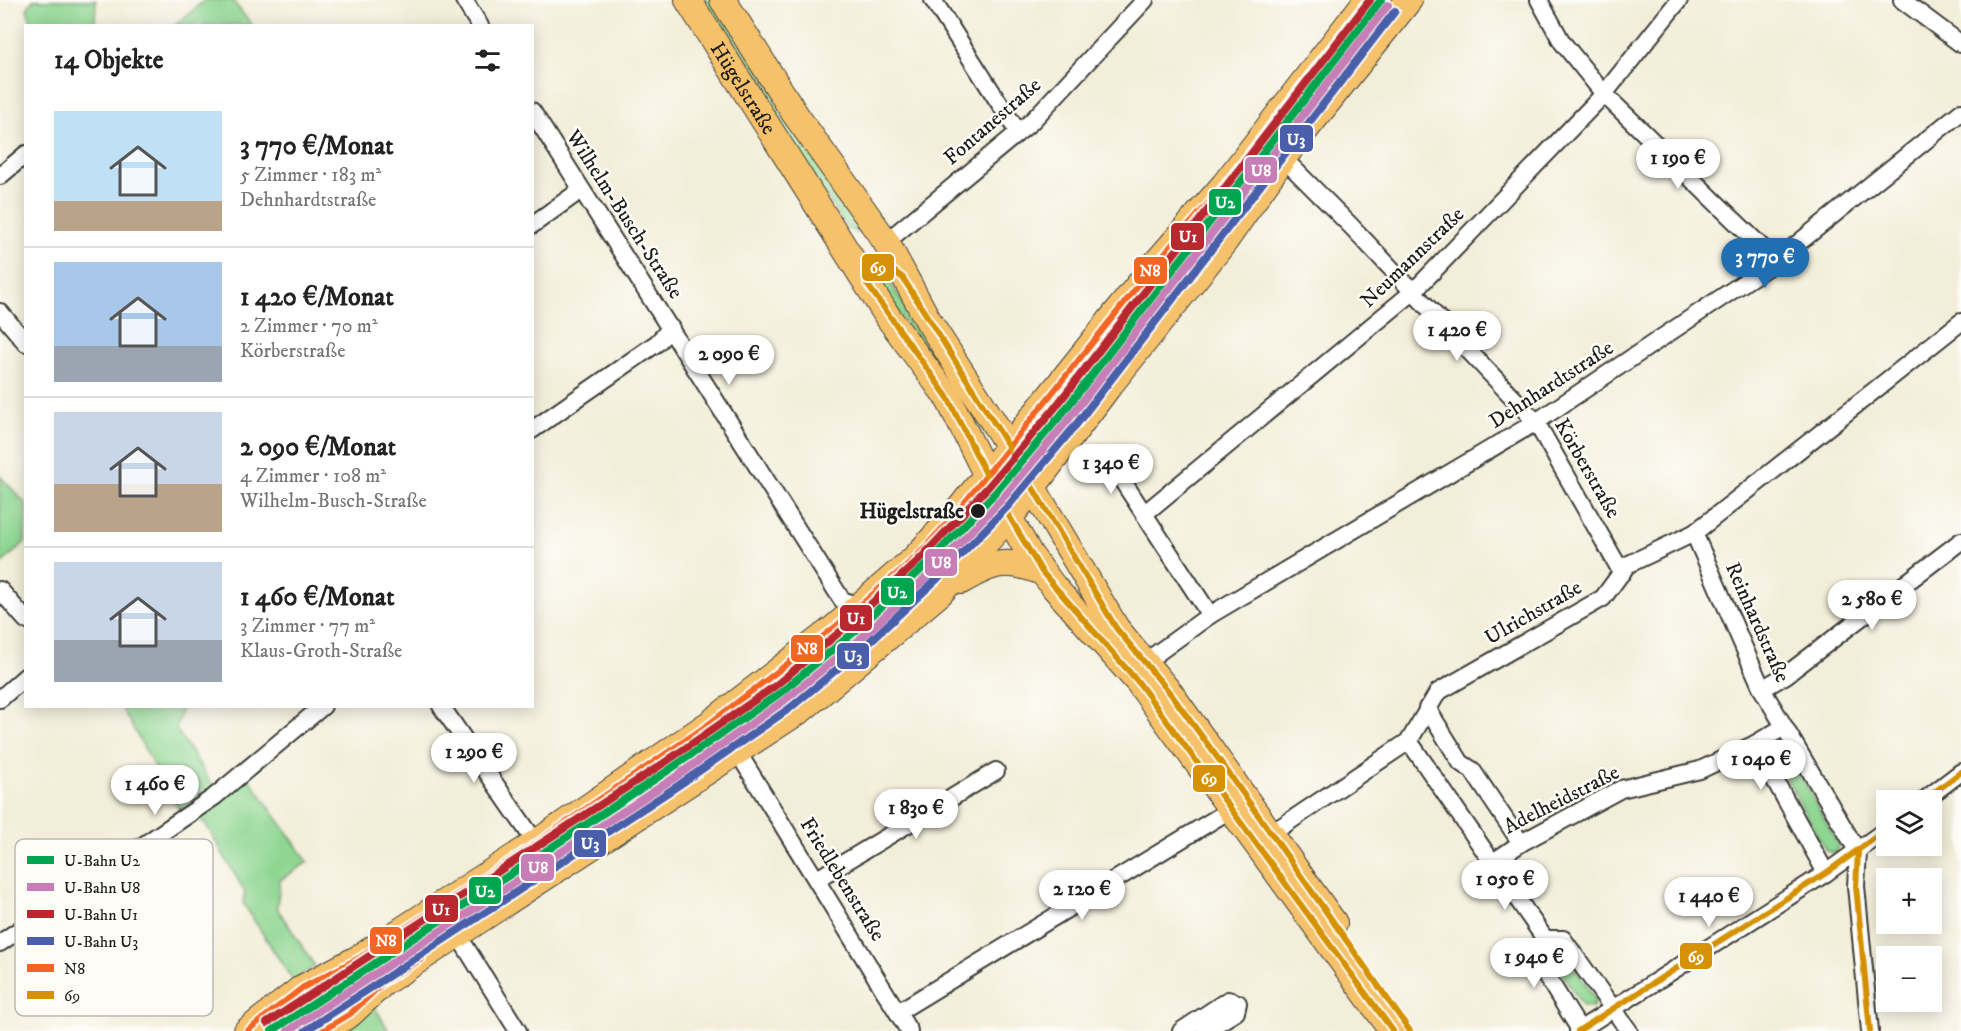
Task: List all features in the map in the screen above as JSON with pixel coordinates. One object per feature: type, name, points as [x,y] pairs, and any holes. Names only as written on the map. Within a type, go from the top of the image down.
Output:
[{"type":"main road","name":"Hügelstraße","points":[[688,0],[836,231],[888,317],[948,398],[991,485],[1020,504],[1145,662],[1393,1031]]},
{"type":"main road","name":"Hügelstraße","points":[[723,0],[795,114],[886,242],[903,278],[1009,453],[1020,504],[1042,572],[1139,683],[1239,804],[1272,833],[1410,1031]]},
{"type":"main road","points":[[248,1031],[302,988],[359,958],[536,843],[709,724],[860,606],[916,557],[970,495],[991,485],[1009,453],[1157,262],[1224,185],[1367,0]]},
{"type":"main road","points":[[322,1031],[350,1014],[383,983],[802,709],[940,593],[1020,504],[1226,241],[1283,158],[1410,0]]},
{"type":"main road","points":[[836,231],[849,243],[866,249],[886,242]]},
{"type":"main road","points":[[867,284],[874,268],[883,265],[891,267],[903,278]]},
{"type":"main road","points":[[948,398],[989,446],[1035,461],[1055,458]]},
{"type":"main road","points":[[940,593],[984,567],[999,562],[1024,565],[1042,572]]},
{"type":"street","points":[[464,0],[479,24]]},
{"type":"street","points":[[933,0],[1018,132]]},
{"type":"street","name":"Fontanestraße","points":[[886,242],[1031,122],[1145,0]]},
{"type":"street","points":[[1539,0],[1562,42],[1604,94],[1776,261]]},
{"type":"street","name":"Neumannstraße","points":[[1144,514],[1414,291],[1604,94],[1679,0]]},
{"type":"street","points":[[1902,0],[1961,44]]},
{"type":"street","name":"Dehnhardtstraße","points":[[1145,662],[1210,615],[1536,423],[1776,261],[1961,112]]},
{"type":"street","name":"Wilhelm-Busch-Straße","points":[[534,114],[842,600],[860,606]]},
{"type":"street","points":[[0,176],[24,156]]},
{"type":"street","name":"Körberstraße","points":[[1283,158],[1414,291],[1536,423],[1622,573]]},
{"type":"street","points":[[534,224],[581,190]]},
{"type":"street","points":[[0,312],[24,341]]},
{"type":"street","name":"Ulrichstraße","points":[[1272,833],[1409,741],[1438,692],[1604,598],[1627,565],[1694,533],[1961,322]]},
{"type":"street","points":[[534,429],[657,343],[671,328]]},
{"type":"street","points":[[1107,457],[1210,615]]},
{"type":"street","name":"Reinhardstraße","points":[[1694,533],[1717,591],[1762,689],[1858,852]]},
{"type":"street","points":[[1762,689],[1786,675],[1961,541]]},
{"type":"street","points":[[0,590],[24,618]]},
{"type":"street","points":[[0,699],[24,678]]},
{"type":"street","points":[[153,839],[214,797],[321,708]]},
{"type":"street","points":[[442,708],[536,843]]},
{"type":"street","points":[[1427,708],[1461,764],[1472,770],[1521,843]]},
{"type":"street","points":[[1784,728],[1755,744],[1826,873]]},
{"type":"street","points":[[1409,741],[1545,939],[1539,964],[1579,1030],[1826,873],[1876,838]]},
{"type":"street","name":"Adelheidstraße","points":[[1492,863],[1521,843],[1621,789],[1700,770],[1755,744]]},
{"type":"street","name":"Friedlebenstraße","points":[[737,751],[909,1031]]},
{"type":"street","points":[[817,879],[996,771]]},
{"type":"street","points":[[1937,790],[1961,772]]},
{"type":"street","points":[[898,1012],[1239,804]]},
{"type":"street","points":[[1858,852],[1857,886],[1870,1031]]},
{"type":"street","points":[[0,944],[15,934]]},
{"type":"street","points":[[458,935],[518,1031]]},
{"type":"street","points":[[1545,939],[1563,939],[1629,1031]]},
{"type":"street","points":[[1181,1031],[1228,1000],[1238,1003],[1236,1012],[1205,1031]]},
{"type":"green space","points":[[33,0],[96,0],[95,24],[32,24],[27,9]]},
{"type":"green space","points":[[205,0],[232,0],[251,24],[176,24]]},
{"type":"green space","points":[[695,0],[717,0],[863,230],[858,233],[848,229]]},
{"type":"green space","points":[[886,277],[990,432],[986,435],[877,283]]},
{"type":"green space","points":[[0,476],[24,502],[24,543],[0,565]]},
{"type":"green space","points":[[122,708],[182,708],[176,729],[222,800],[248,777],[308,862],[280,880],[277,908],[315,966],[293,981],[243,903],[245,892],[205,823],[180,811]]},
{"type":"green space","points":[[1780,754],[1790,755],[1838,844],[1836,853],[1826,851],[1778,763]]},
{"type":"green space","points":[[1551,945],[1561,946],[1595,999],[1593,1007],[1583,1006],[1549,954]]},
{"type":"green space","points":[[374,1006],[389,1031],[338,1031]]},
{"type":"metro line","name":"U1","points":[[267,1023],[664,763],[775,686],[847,626],[919,560],[988,487],[1054,409],[1370,0]]},
{"type":"metro line","name":"U2","points":[[272,1031],[669,770],[780,693],[853,633],[925,566],[995,493],[1061,415],[1381,0]]},
{"type":"metro line","name":"U8","points":[[288,1031],[674,778],[785,700],[859,640],[931,573],[1002,499],[1068,420],[1388,5]]},
{"type":"metro line","name":"U3","points":[[305,1031],[679,785],[790,708],[865,646],[937,579],[1009,505],[1075,426],[1395,11]]},
{"type":"transit line","name":"N8","points":[[247,1031],[302,988],[359,958],[536,843],[709,724],[834,628],[916,557],[957,512],[1157,262],[1224,185],[1367,0]]},
{"type":"transit line","name":"69","points":[[1393,1031],[1139,683],[1042,572],[996,494],[948,398],[867,284],[874,268],[887,266],[903,278],[1001,434],[1116,628],[1170,693],[1225,768],[1410,1031]]},
{"type":"transit line","name":"69","points":[[1937,790],[1961,772]]},
{"type":"transit line","name":"69","points":[[1578,1031],[1826,873],[1876,837]]},
{"type":"transit line","name":"69","points":[[1858,852],[1856,886],[1870,1031]]},
{"type":"transit line","name":"N8","points":[[322,1031],[350,1014],[383,983],[422,959]]},
{"type":"place","name":"Hügelstraße","points":[[978,511]]}]
